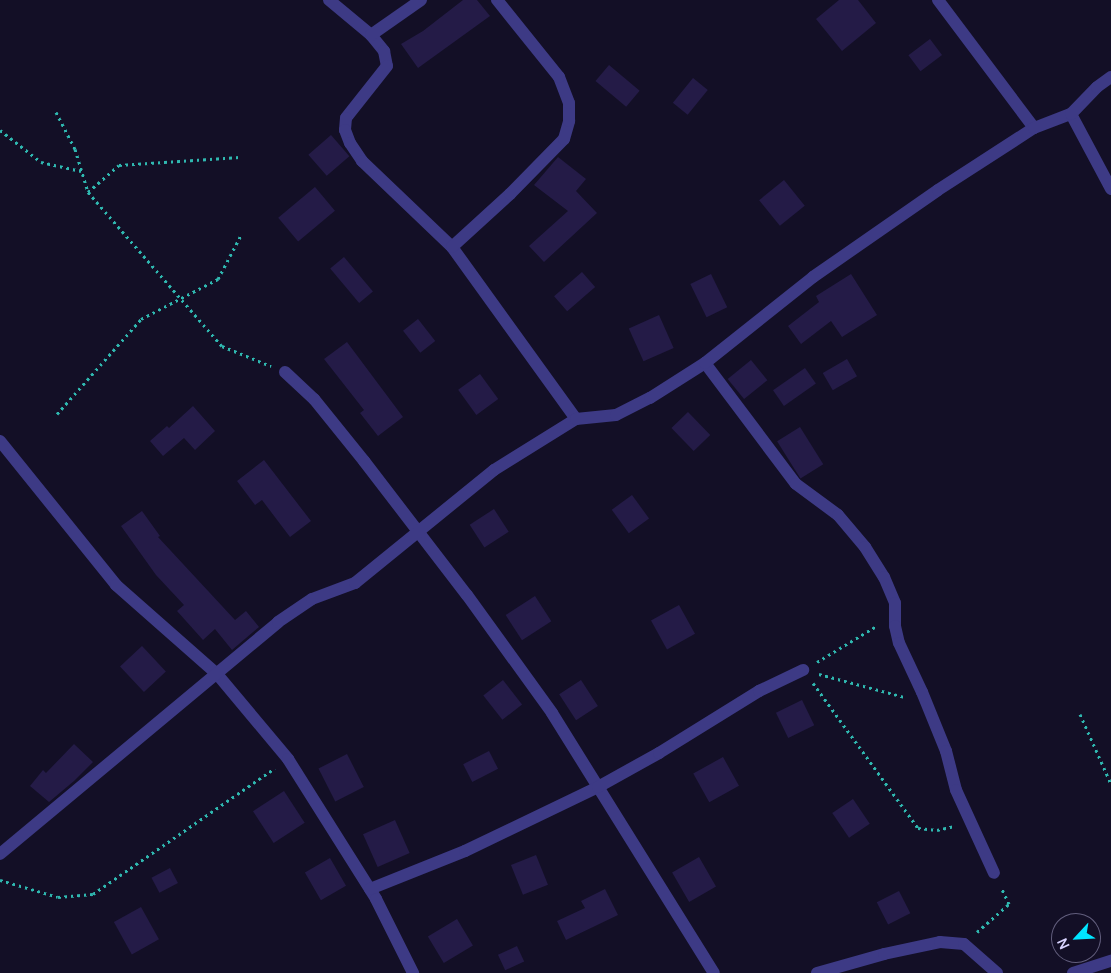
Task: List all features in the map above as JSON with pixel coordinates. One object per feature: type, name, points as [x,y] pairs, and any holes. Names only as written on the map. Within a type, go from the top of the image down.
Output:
[{"type":"street","points":[[329,0],[371,35],[384,51],[387,66],[346,118],[344,130],[362,162],[452,247],[576,419]]},
{"type":"street","points":[[371,35],[421,0]]},
{"type":"street","points":[[452,247],[510,194],[564,139],[569,121],[569,103],[559,77],[497,0]]},
{"type":"street","points":[[938,0],[1034,128]]},
{"type":"street","points":[[0,854],[278,622],[312,599],[355,583],[494,470],[576,419],[616,415],[650,398],[705,363],[813,277],[1034,128],[1071,114],[1097,87],[1111,76]]},
{"type":"street","points":[[1071,114],[1111,189]]},
{"type":"street","points":[[705,363],[796,484],[838,515],[864,547],[884,577],[895,603],[895,626],[899,643],[946,751],[956,790],[994,873]]},
{"type":"street","points":[[285,372],[327,414],[467,595],[552,713],[714,973]]},
{"type":"street","points":[[0,441],[116,585],[216,674],[288,759],[370,889],[413,973]]},
{"type":"street","points":[[370,889],[465,851],[598,787],[659,753],[760,691],[804,670]]},
{"type":"street","points":[[817,973],[884,954],[940,942],[964,944],[998,973]]},
{"type":"street","points":[[1073,973],[1091,971],[1111,961]]},
{"type":"path","points":[[56,112],[75,149],[88,192],[222,346],[285,372]]},
{"type":"path","points":[[0,130],[41,162],[81,170]]},
{"type":"path","points":[[88,192],[119,165],[240,157]]},
{"type":"path","points":[[57,414],[141,319],[218,279],[241,235]]},
{"type":"path","points":[[804,670],[895,614]]},
{"type":"path","points":[[804,670],[926,702]]},
{"type":"path","points":[[804,670],[918,828],[937,830],[971,823]]},
{"type":"path","points":[[1080,714],[1111,784]]},
{"type":"path","points":[[0,880],[58,897],[93,894],[288,759]]},
{"type":"path","points":[[964,944],[1009,904],[994,873]]},
{"type":"building","points":[[463,0],[477,0],[490,16],[418,68],[401,44],[423,31]]},
{"type":"building","points":[[839,0],[858,0],[876,23],[842,51],[816,19]]},
{"type":"building","points":[[930,39],[942,55],[920,71],[908,55]]},
{"type":"building","points":[[609,65],[640,91],[626,107],[596,81]]},
{"type":"building","points":[[693,78],[708,90],[688,115],[673,103]]},
{"type":"building","points":[[331,135],[349,156],[327,176],[308,155]]},
{"type":"building","points":[[558,157],[586,179],[576,191],[597,213],[544,262],[529,246],[568,211],[534,185]]},
{"type":"building","points":[[784,180],[805,206],[780,226],[759,200]]},
{"type":"building","points":[[315,187],[335,211],[298,242],[278,218]]},
{"type":"building","points":[[344,257],[373,291],[359,303],[330,269]]},
{"type":"building","points":[[582,272],[595,287],[567,311],[554,296]]},
{"type":"building","points":[[711,274],[727,307],[707,317],[690,284]]},
{"type":"building","points":[[851,274],[877,315],[842,337],[831,321],[801,344],[788,326],[819,302],[816,296]]},
{"type":"building","points":[[659,315],[674,348],[643,361],[629,328]]},
{"type":"building","points":[[418,319],[435,341],[420,353],[403,331]]},
{"type":"building","points":[[347,342],[403,417],[378,436],[360,413],[364,410],[324,359]]},
{"type":"building","points":[[847,359],[857,376],[833,390],[823,373]]},
{"type":"building","points":[[751,360],[767,380],[744,399],[728,379]]},
{"type":"building","points":[[805,368],[816,384],[784,406],[773,390]]},
{"type":"building","points":[[480,374],[498,399],[476,415],[458,390]]},
{"type":"building","points":[[193,406],[215,431],[195,450],[184,438],[163,456],[150,441],[167,426],[169,428]]},
{"type":"building","points":[[688,412],[710,435],[694,451],[671,428]]},
{"type":"building","points":[[800,427],[823,464],[800,479],[777,441]]},
{"type":"building","points":[[264,460],[311,521],[290,537],[262,500],[255,505],[237,481]]},
{"type":"building","points":[[632,495],[649,518],[629,533],[612,510]]},
{"type":"building","points":[[494,509],[509,532],[484,547],[470,525]]},
{"type":"building","points":[[142,511],[160,536],[158,537],[235,620],[246,611],[259,627],[232,650],[215,629],[203,640],[177,611],[184,605],[156,575],[121,526]]},
{"type":"building","points":[[535,596],[551,621],[522,640],[506,615]]},
{"type":"building","points":[[679,605],[695,634],[667,649],[651,621]]},
{"type":"building","points":[[142,646],[166,672],[144,692],[120,666]]},
{"type":"building","points":[[503,680],[522,704],[502,720],[483,695]]},
{"type":"building","points":[[581,680],[598,706],[576,720],[559,694]]},
{"type":"building","points":[[802,700],[814,725],[788,738],[776,713]]},
{"type":"building","points":[[74,744],[93,762],[49,802],[30,786],[43,770],[46,773]]},
{"type":"building","points":[[489,751],[498,769],[472,782],[463,764]]},
{"type":"building","points":[[347,754],[364,787],[335,801],[318,769]]},
{"type":"building","points":[[723,757],[739,786],[709,802],[693,773]]},
{"type":"building","points":[[284,791],[305,823],[274,843],[253,811]]},
{"type":"building","points":[[853,799],[870,824],[849,838],[832,813]]},
{"type":"building","points":[[395,820],[410,853],[378,867],[363,834]]},
{"type":"building","points":[[536,855],[548,885],[523,895],[511,865]]},
{"type":"building","points":[[699,857],[716,886],[689,902],[672,872]]},
{"type":"building","points":[[330,858],[346,886],[321,900],[305,872]]},
{"type":"building","points":[[170,868],[178,883],[159,893],[151,878]]},
{"type":"building","points":[[605,889],[618,915],[566,940],[557,921],[585,908],[581,901]]},
{"type":"building","points":[[899,891],[910,913],[888,925],[877,902]]},
{"type":"building","points":[[141,907],[159,939],[132,954],[114,922]]},
{"type":"building","points":[[457,919],[473,946],[444,963],[428,937]]},
{"type":"building","points":[[517,946],[524,961],[505,970],[498,955]]}]
